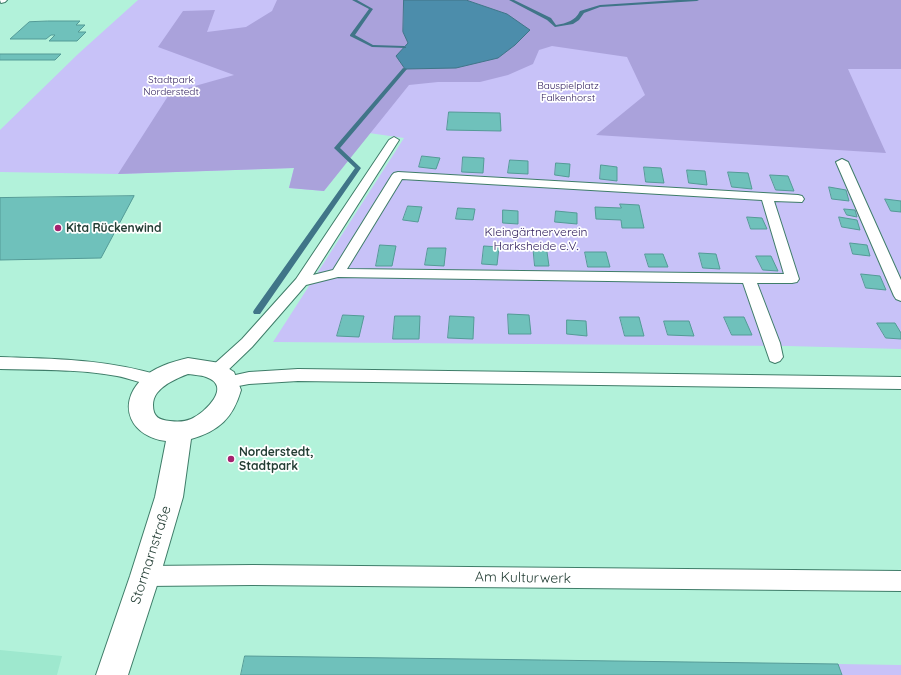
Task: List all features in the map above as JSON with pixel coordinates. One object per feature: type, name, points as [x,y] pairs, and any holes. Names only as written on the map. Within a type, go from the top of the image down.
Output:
[{"type":"street","points":[[188,366],[204,366],[223,376],[230,394],[227,403],[215,417],[204,424],[190,430],[168,432],[155,429],[147,424],[142,416],[140,406],[148,387],[156,380],[170,372],[188,366]]},
{"type":"street","name":"Stormarnstraße","points":[[112,675],[169,498],[180,432]]},
{"type":"lane","points":[[223,376],[247,343],[301,282],[394,140]]},
{"type":"lane","points":[[842,162],[901,296]]},
{"type":"lane","points":[[338,273],[398,175],[798,199]]},
{"type":"lane","points":[[301,282],[338,273],[792,279],[767,196]]},
{"type":"lane","points":[[750,279],[776,357]]},
{"type":"lane","points":[[0,363],[118,370],[156,380]]},
{"type":"lane","points":[[223,376],[249,378],[298,375],[901,383]]},
{"type":"lane","name":"Am Kulturwerk","points":[[145,576],[253,575],[901,581]]},
{"type":"shaded area","name":"Stadtpark Norderstedt","points":[[277,0],[404,0],[403,32],[408,43],[397,56],[507,14],[466,0],[901,0],[901,69],[848,69],[886,153],[596,135],[645,95],[627,57],[552,46],[539,50],[533,64],[508,75],[480,82],[438,82],[409,85],[324,191],[289,188],[294,168],[118,174],[170,93],[234,75],[158,47],[183,11],[215,10],[207,32],[246,27],[272,11]]},
{"type":"shaded area","points":[[0,650],[62,656],[57,675],[0,675]]},
{"type":"green space","points":[[138,0],[901,0],[901,349],[787,346],[273,342],[404,138],[369,133],[324,191],[289,188],[294,168],[118,174],[0,172],[0,130],[78,54]]},
{"type":"green space","points":[[838,664],[901,665],[901,675],[842,675]]},
{"type":"water","points":[[404,0],[466,0],[507,14],[530,30],[515,45],[498,58],[456,68],[405,69],[396,56],[408,43],[403,32]]},
{"type":"building","points":[[80,21],[76,25],[85,25],[78,32],[86,32],[77,41],[49,41],[55,35],[51,35],[46,39],[10,39],[29,22]]},
{"type":"building","points":[[0,54],[61,54],[55,60],[0,60]]},
{"type":"building","points":[[449,112],[500,113],[501,131],[447,130]]},
{"type":"building","points":[[422,156],[440,158],[436,169],[419,167]]},
{"type":"building","points":[[463,157],[484,158],[483,173],[462,172]]},
{"type":"building","points":[[510,160],[528,161],[528,174],[508,173]]},
{"type":"building","points":[[556,163],[570,164],[569,177],[555,175]]},
{"type":"building","points":[[601,165],[617,167],[617,181],[600,179]]},
{"type":"building","points":[[644,167],[661,168],[664,183],[646,182]]},
{"type":"building","points":[[687,170],[705,171],[707,185],[689,183]]},
{"type":"building","points":[[728,172],[748,173],[752,189],[732,187]]},
{"type":"building","points":[[770,175],[788,176],[794,191],[776,190]]},
{"type":"building","points":[[829,187],[846,190],[849,201],[832,199]]},
{"type":"building","name":"Kita Rückenwind","points":[[134,196],[101,258],[0,260],[0,198]]},
{"type":"building","points":[[885,199],[901,201],[901,212],[891,211]]},
{"type":"building","points":[[620,204],[639,205],[644,228],[622,228],[621,220],[596,219],[595,207],[621,208]]},
{"type":"building","points":[[408,206],[422,207],[418,222],[403,220]]},
{"type":"building","points":[[458,208],[475,209],[473,220],[456,219]]},
{"type":"building","points":[[844,209],[855,210],[857,217],[847,215]]},
{"type":"building","points":[[503,210],[518,211],[518,224],[503,223]]},
{"type":"building","points":[[556,211],[577,213],[577,224],[555,222]]},
{"type":"building","points":[[747,217],[762,218],[767,229],[751,229]]},
{"type":"building","points":[[839,217],[857,220],[860,230],[842,227]]},
{"type":"building","points":[[850,243],[867,245],[870,256],[853,254]]},
{"type":"building","points":[[380,245],[396,246],[392,266],[376,266]]},
{"type":"building","points":[[533,245],[546,245],[549,266],[535,266]]},
{"type":"building","points":[[484,246],[499,247],[497,265],[482,264]]},
{"type":"building","points":[[428,248],[446,248],[444,266],[425,265]]},
{"type":"building","points":[[585,252],[606,252],[610,267],[588,267]]},
{"type":"building","points":[[699,253],[716,254],[720,269],[703,268]]},
{"type":"building","points":[[645,254],[663,254],[668,267],[649,267]]},
{"type":"building","points":[[756,256],[771,256],[778,271],[763,270]]},
{"type":"building","points":[[861,274],[880,276],[886,290],[866,288]]},
{"type":"building","points":[[508,314],[529,315],[531,334],[509,334]]},
{"type":"building","points":[[343,315],[364,316],[359,337],[337,336]]},
{"type":"building","points":[[395,316],[420,316],[419,339],[393,339]]},
{"type":"building","points":[[450,316],[474,317],[473,339],[448,338]]},
{"type":"building","points":[[620,317],[639,317],[644,336],[625,336]]},
{"type":"building","points":[[724,317],[744,317],[752,335],[732,335]]},
{"type":"building","points":[[567,320],[586,321],[587,336],[567,334]]},
{"type":"building","points":[[664,321],[689,321],[694,336],[668,335]]},
{"type":"building","points":[[877,323],[895,323],[901,333],[901,339],[886,338]]},
{"type":"building","points":[[245,656],[838,664],[842,675],[241,675]]},
{"type":"waterway","points":[[354,0],[371,9],[352,35],[372,46],[404,47]]},
{"type":"waterway","points":[[511,0],[549,19],[555,26],[571,23],[578,19],[582,12],[600,6],[697,0]]},
{"type":"waterway","points":[[257,312],[358,168],[337,148],[405,69]]},
{"type":"place","name":"Kita Rückenwind","points":[[58,228]]},
{"type":"place","name":"Norderstedt, Stadtpark","points":[[231,459]]},
{"type":"park label","name":"Bauspielplatz Falkenhorst","points":[[568,92]]},
{"type":"park label","name":"Kleingärtnerverein Harksheide e.V.","points":[[536,239]]}]
